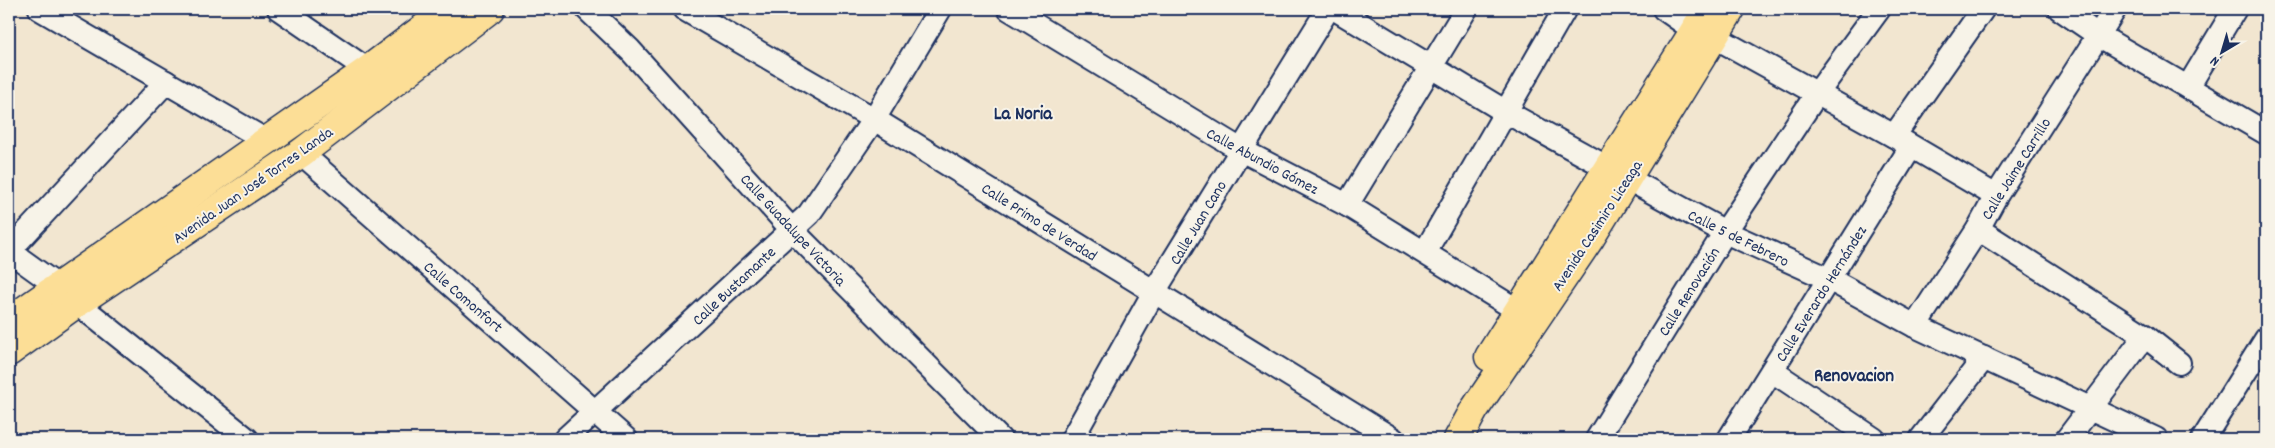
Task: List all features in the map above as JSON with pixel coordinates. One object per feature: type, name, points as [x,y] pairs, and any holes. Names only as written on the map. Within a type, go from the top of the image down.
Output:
[{"type":"main road","name":"Avenida Juan José Torres Landa","points":[[9,352],[68,295],[267,141],[368,70],[449,9]]},
{"type":"main road","name":"Avenida Juan José Torres Landa","points":[[9,321],[68,295],[301,153],[490,9]]},
{"type":"main road","name":"Avenida Casimiro Liceaga","points":[[1438,439],[1518,310],[1617,173],[1705,25],[1731,9]]},
{"type":"main road","name":"Avenida Casimiro Liceaga","points":[[1458,439],[1474,410],[1591,237],[1617,173]]},
{"type":"street","points":[[40,9],[267,141]]},
{"type":"street","points":[[279,9],[368,70]]},
{"type":"street","name":"Calle Primo de Verdad","points":[[684,9],[874,119],[1393,439]]},
{"type":"street","name":"Calle Bustamante","points":[[565,439],[793,231],[809,214],[874,119],[940,9]]},
{"type":"street","name":"Calle Abundio Gómez","points":[[1009,9],[1241,150],[1347,204],[1518,310]]},
{"type":"street","name":"Calle Juan Cano","points":[[1072,439],[1154,292],[1328,9]]},
{"type":"street","name":"Calle 5 de Febrero","points":[[1335,9],[1506,112],[1725,232],[1829,279],[1915,326],[2156,439]]},
{"type":"street","points":[[1347,204],[1466,9]]},
{"type":"street","points":[[1425,252],[1565,9]]},
{"type":"street","points":[[1664,9],[1705,25],[1816,95],[1996,196]]},
{"type":"street","name":"Calle Renovación","points":[[1597,439],[1725,232],[1816,95],[1879,9]]},
{"type":"street","name":"Calle Everardo Hernández","points":[[1728,439],[1829,279],[1902,142],[1983,9]]},
{"type":"street","points":[[2060,9],[2098,35],[2265,129]]},
{"type":"street","name":"Calle Jaime Carrillo","points":[[1915,326],[1978,229],[1996,196],[2114,9]]},
{"type":"street","points":[[2188,87],[2235,9]]},
{"type":"street","name":"Calle Guadalupe Victoria","points":[[590,10],[630,50],[793,231],[1000,439]]},
{"type":"street","points":[[166,82],[9,251],[68,295],[248,439]]},
{"type":"street","name":"Calle Comonfort","points":[[301,153],[626,439]]},
{"type":"street","points":[[1978,229],[2145,336],[2179,363]]},
{"type":"street","points":[[2067,439],[2145,336]]},
{"type":"street","points":[[2203,439],[2266,339]]},
{"type":"street","points":[[1921,439],[1984,358]]},
{"type":"street","points":[[1772,371],[1874,439]]},
{"type":"district","name":"La Noria","points":[[1023,112]]},
{"type":"district","name":"Renovacion","points":[[1854,374]]}]
